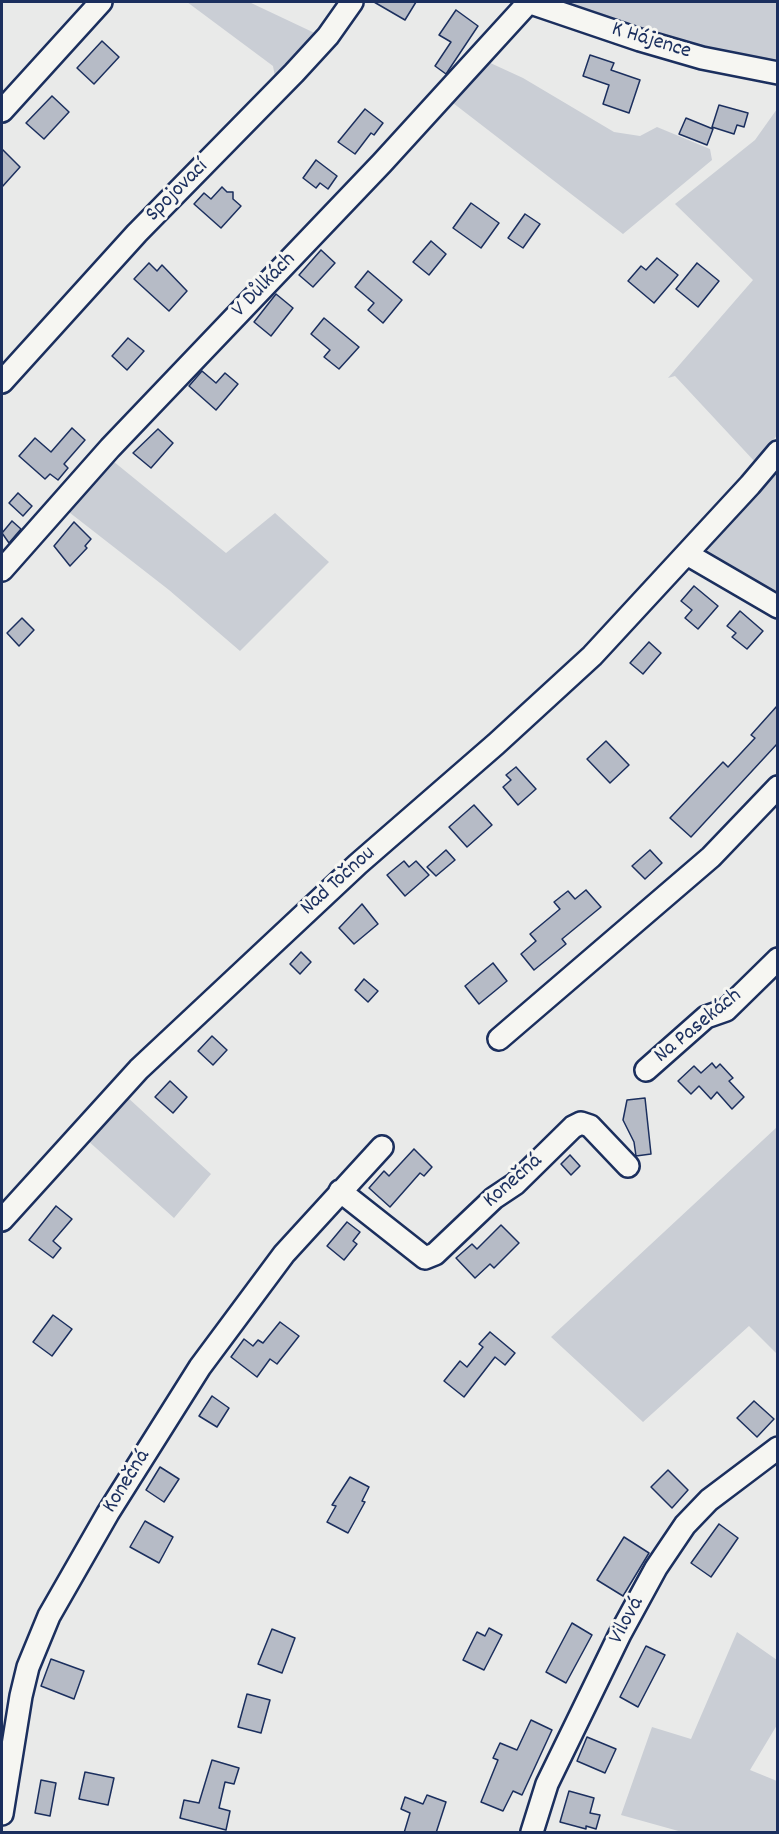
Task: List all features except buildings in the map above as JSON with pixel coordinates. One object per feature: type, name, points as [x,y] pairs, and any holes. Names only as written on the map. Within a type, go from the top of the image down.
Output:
[{"type":"street","points":[[2,111],[101,2]]},
{"type":"street","name":"Spojovací","points":[[2,382],[137,233],[294,73],[328,36],[352,2]]},
{"type":"street","name":"K Hájence","points":[[528,2],[702,58],[777,74]]},
{"type":"street","name":"V Důlkách","points":[[2,570],[110,448],[382,163],[528,2]]},
{"type":"street","name":"Nad Točnou","points":[[2,1220],[139,1069],[358,864],[496,744],[584,663],[687,554],[777,452]]},
{"type":"street","points":[[687,554],[777,607]]},
{"type":"street","points":[[499,1039],[711,857],[777,787]]},
{"type":"street","name":"Na Pasekách","points":[[646,1070],[706,1017],[726,1011],[777,959]]},
{"type":"street","name":"Konečná","points":[[340,1191],[425,1258],[435,1254],[494,1198],[514,1184],[581,1123],[590,1126],[628,1166]]},
{"type":"street","name":"Konečná","points":[[2,1814],[21,1696],[28,1667],[49,1616],[108,1513],[200,1367],[284,1254],[382,1147]]},
{"type":"street","name":"Vilová","points":[[532,1833],[547,1784],[556,1764],[620,1634],[656,1568],[685,1525],[709,1500],[777,1448]]},
{"type":"shaded area","points":[[187,2],[249,2],[321,36],[276,82],[273,66]]},
{"type":"shaded area","points":[[528,2],[777,2],[777,73]]},
{"type":"shaded area","points":[[486,61],[523,78],[614,132],[640,136],[657,127],[710,149],[712,160],[623,234],[453,103],[453,99]]},
{"type":"shaded area","points":[[777,109],[777,435],[756,463],[675,376],[668,378],[753,280],[675,204],[755,140]]},
{"type":"shaded area","points":[[108,457],[226,553],[275,513],[329,562],[240,651],[169,590],[65,509]]},
{"type":"shaded area","points":[[777,470],[777,595],[707,551]]},
{"type":"shaded area","points":[[126,1096],[211,1174],[174,1218],[86,1139]]},
{"type":"shaded area","points":[[777,1127],[777,1354],[749,1326],[643,1422],[551,1337]]},
{"type":"shaded area","points":[[737,1632],[777,1660],[777,1725],[750,1770],[777,1781],[777,1832],[682,1832],[621,1815],[652,1727],[691,1739]]}]
